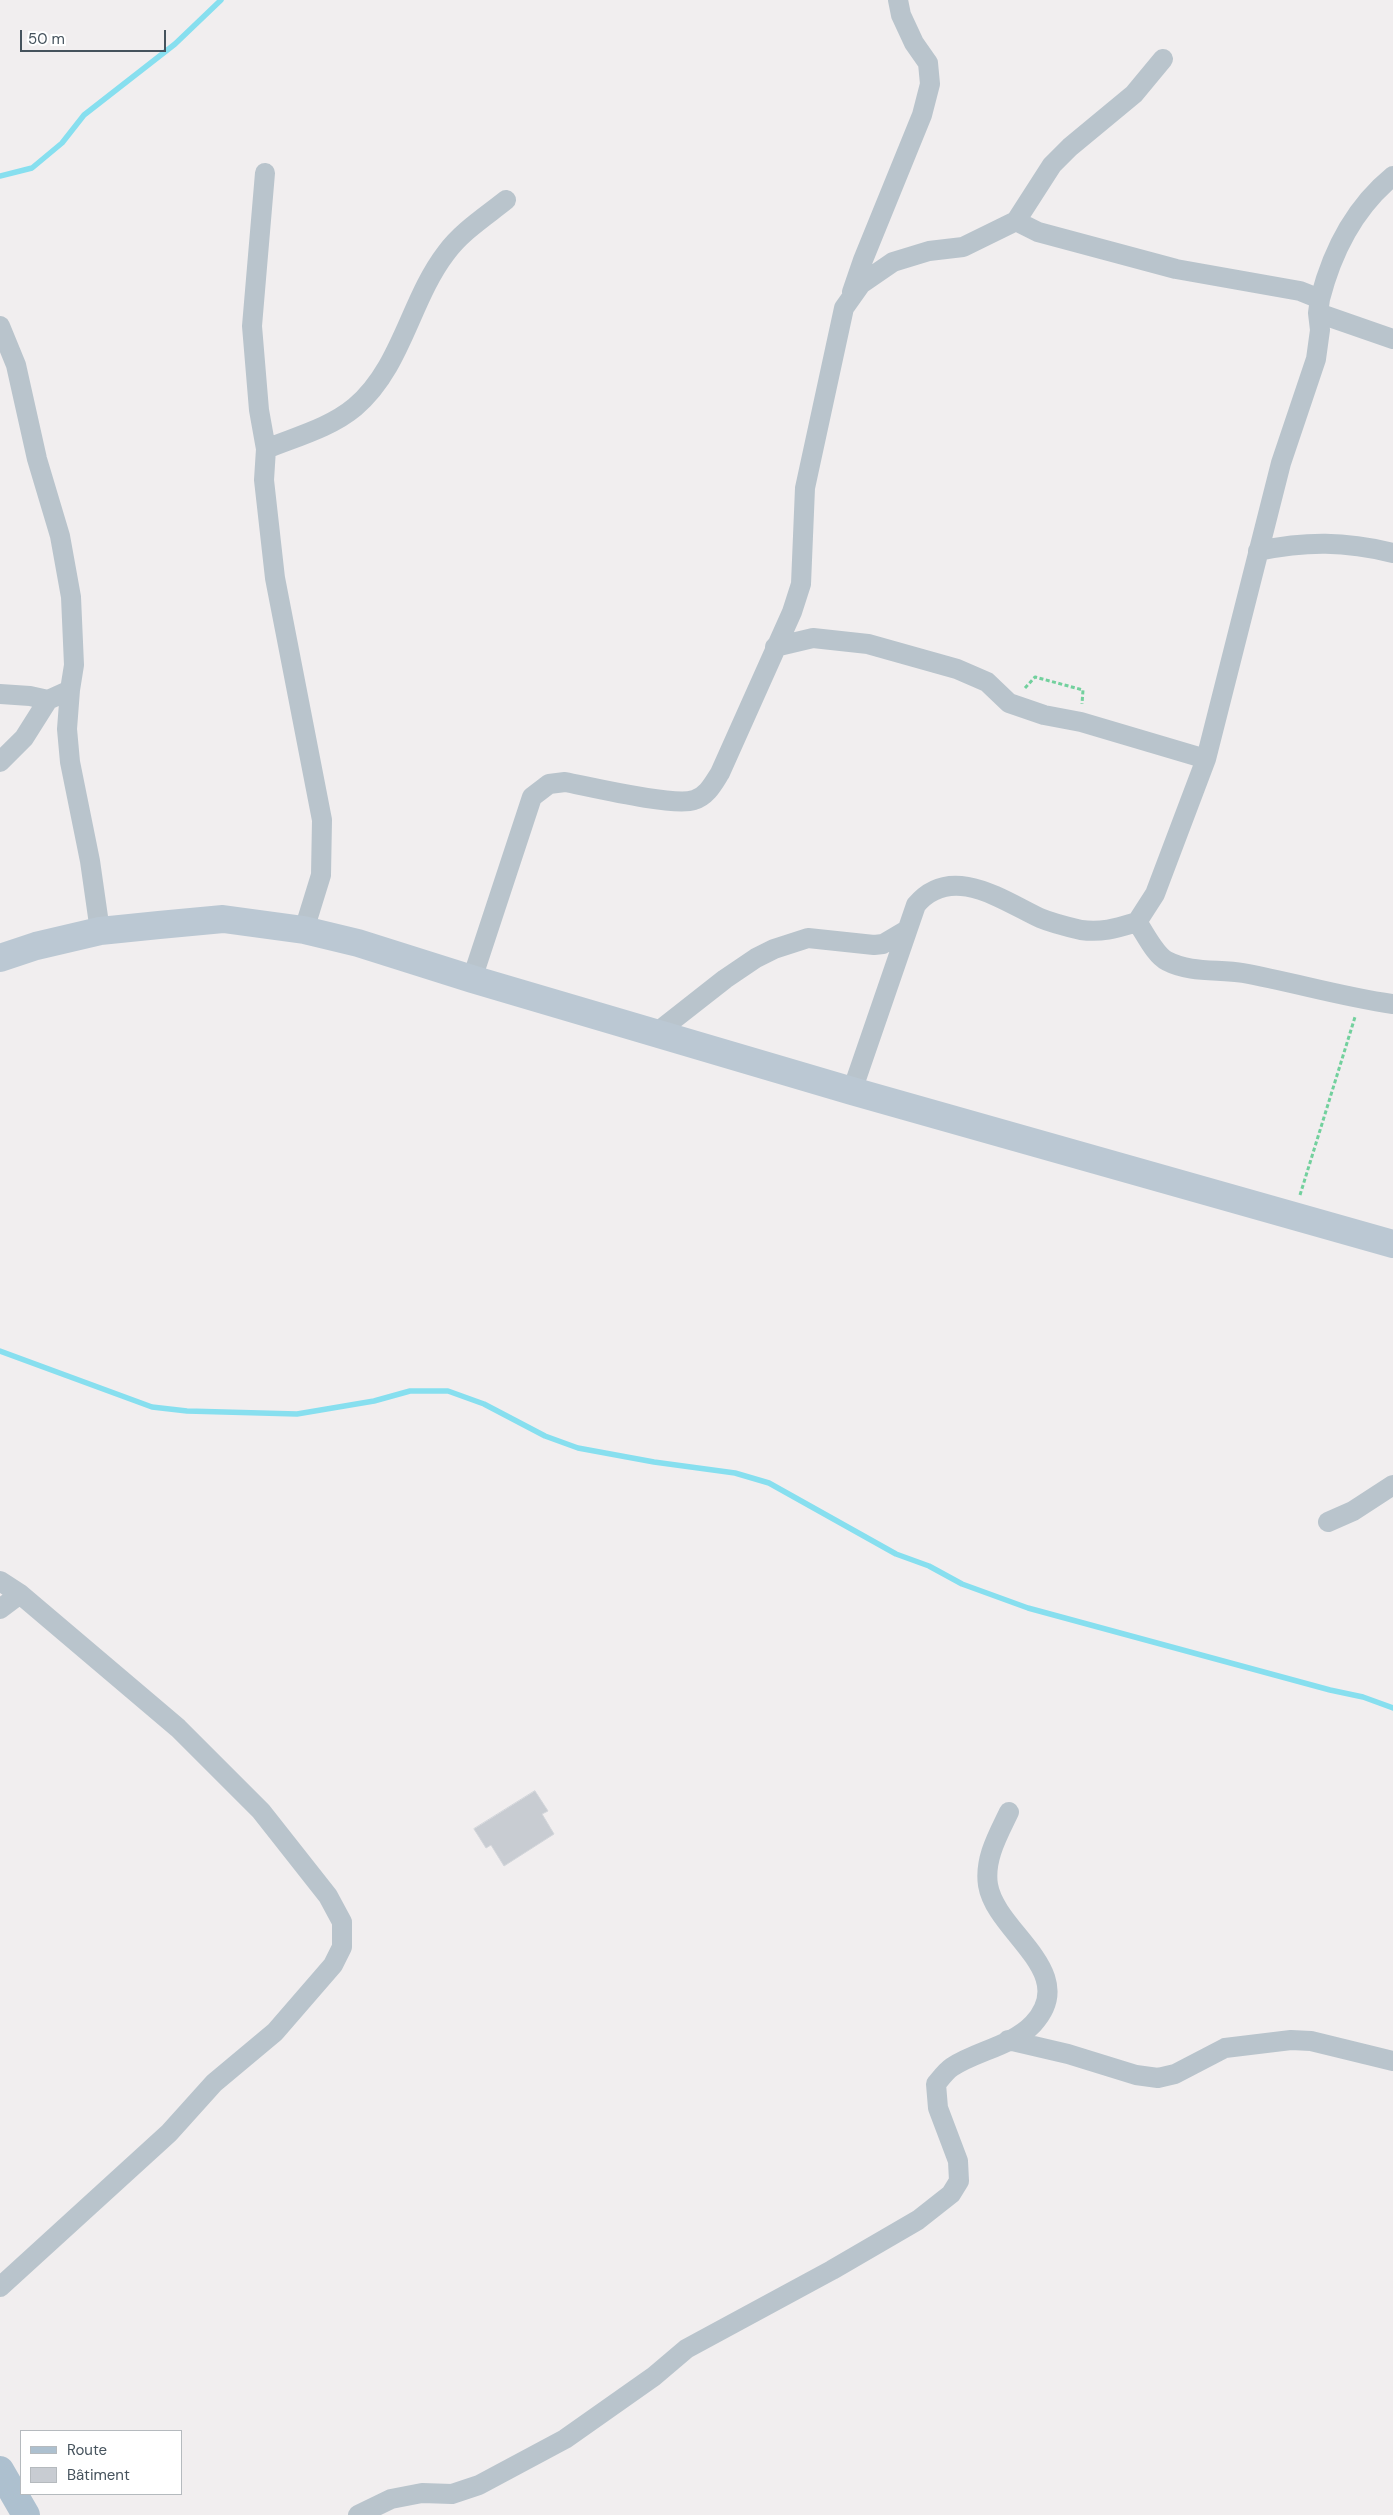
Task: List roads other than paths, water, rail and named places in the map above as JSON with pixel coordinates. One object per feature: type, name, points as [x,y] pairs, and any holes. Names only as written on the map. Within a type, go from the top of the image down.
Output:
[{"type":"main road","points":[[0,2470],[26,2515]]},
{"type":"street","points":[[472,980],[532,797],[549,784],[565,782],[669,801],[694,801],[707,793],[720,773],[792,612],[801,584],[805,488],[844,308],[852,294],[863,260],[922,115],[930,84],[928,63],[911,36],[901,15],[898,0]]},
{"type":"street","points":[[852,294],[861,284],[893,262],[929,252],[963,247],[1016,221],[1052,165],[1070,146],[1134,94],[1163,58]]},
{"type":"street","points":[[265,173],[252,326],[259,410],[266,449],[264,480],[275,578],[322,820],[321,874],[304,930]]},
{"type":"street","points":[[852,1091],[906,931],[916,906],[924,895],[944,887],[966,886],[999,896],[1042,919],[1080,930],[1104,932],[1137,922],[1156,894],[1206,759],[1281,463],[1316,359],[1320,330],[1319,306],[1326,277],[1345,235],[1364,204],[1393,176]]},
{"type":"street","points":[[266,449],[331,423],[355,407],[376,384],[393,356],[433,273],[446,252],[506,200]]},
{"type":"street","points":[[1016,221],[1038,232],[1176,269],[1300,291],[1319,306],[1393,339]]},
{"type":"street","points":[[0,326],[16,365],[37,459],[60,536],[71,596],[74,665],[67,729],[70,762],[90,860],[100,931]]},
{"type":"street","points":[[1258,551],[1291,544],[1318,542],[1343,544],[1393,553]]},
{"type":"street","points":[[775,647],[813,638],[868,644],[957,669],[987,682],[1009,703],[1044,715],[1081,722],[1206,759]]},
{"type":"street","points":[[0,694],[30,696],[48,700],[70,690]]},
{"type":"street","points":[[0,762],[24,738],[38,719],[48,700]]},
{"type":"street","points":[[0,958],[36,946],[100,931],[223,919],[304,930],[358,943],[472,980],[852,1091],[1393,1244]]},
{"type":"street","points":[[1137,922],[1156,952],[1166,961],[1191,969],[1240,972],[1360,1000],[1393,1004]]},
{"type":"street","points":[[656,1033],[725,979],[756,958],[774,949],[808,938],[874,946],[883,944],[906,931]]},
{"type":"street","points":[[1328,1522],[1353,1510],[1393,1485]]},
{"type":"street","points":[[0,1581],[20,1594],[178,1728],[261,1811],[328,1896],[342,1922],[342,1947],[333,1965],[275,2032],[214,2083],[169,2133],[0,2287]]},
{"type":"street","points":[[0,1609],[20,1594]]},
{"type":"street","points":[[358,2515],[391,2499],[422,2493],[452,2494],[479,2485],[566,2439],[653,2377],[686,2349],[832,2270],[918,2220],[951,2194],[959,2181],[958,2161],[938,2108],[936,2084],[951,2068],[1008,2040],[1032,2025],[1043,2008],[1048,1988],[1039,1961],[995,1906],[988,1885],[988,1864],[994,1844],[1009,1812]]},
{"type":"street","points":[[1008,2040],[1068,2054],[1136,2075],[1158,2078],[1175,2074],[1225,2048],[1291,2040],[1312,2041],[1393,2061]]},
{"type":"waterway","points":[[0,176],[32,168],[62,143],[84,115],[175,44],[221,0]]},
{"type":"waterway","points":[[0,1351],[152,1407],[187,1411],[297,1414],[374,1401],[410,1391],[448,1391],[484,1404],[545,1436],[578,1448],[654,1462],[735,1473],[769,1483],[896,1554],[929,1566],[962,1584],[1028,1608],[1330,1690],[1363,1697],[1393,1708]]}]
